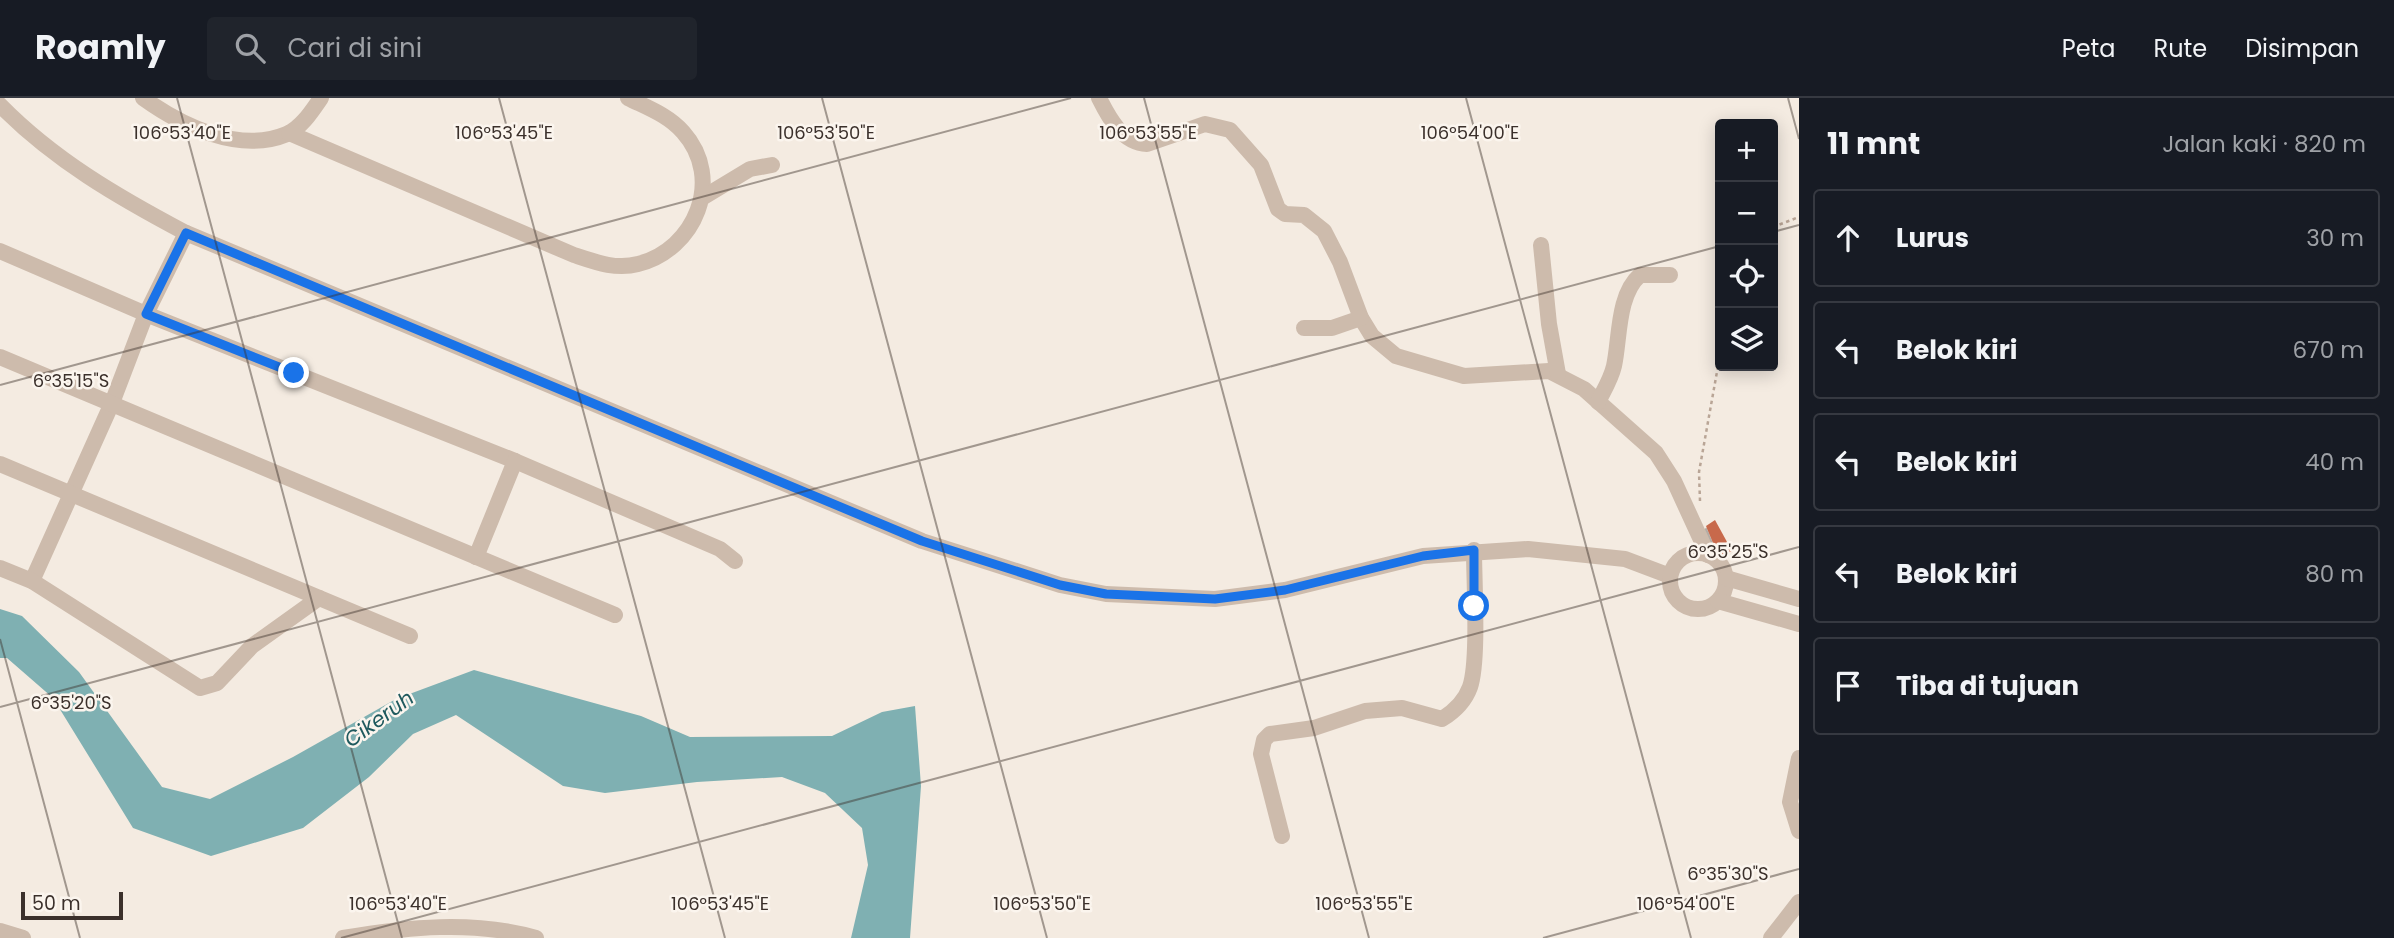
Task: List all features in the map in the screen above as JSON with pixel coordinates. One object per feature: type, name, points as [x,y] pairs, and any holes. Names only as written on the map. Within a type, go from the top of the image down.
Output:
[{"type":"street","points":[[143,98],[170,115],[231,140],[289,134],[605,265],[635,265],[660,256],[687,232],[702,198],[703,178],[685,133],[667,117],[628,98]]},
{"type":"street","points":[[289,134],[304,122],[321,98]]},
{"type":"street","points":[[1099,98],[1120,130],[1137,144],[1147,144],[1205,124],[1230,130],[1261,165],[1278,209],[1285,214],[1304,215],[1324,231],[1340,261],[1361,318],[1384,349],[1396,356],[1464,376],[1536,370],[1558,374],[1584,389],[1656,453],[1674,481],[1709,555],[1723,567],[1726,578],[1723,594],[1718,601],[1702,609],[1685,606],[1672,593],[1670,576],[1684,556],[1700,553],[1709,555]]},
{"type":"street","points":[[0,105],[37,141],[112,193],[186,233],[922,541],[1060,585],[1106,594],[1215,599],[1285,590],[1423,556],[1474,550],[1577,552],[1625,559],[1670,576]]},
{"type":"street","points":[[702,198],[750,169],[772,165]]},
{"type":"street","points":[[32,581],[112,403],[146,314],[186,233]]},
{"type":"street","points":[[1541,245],[1549,324],[1558,374]]},
{"type":"street","points":[[0,251],[146,314],[515,461],[720,549],[735,561]]},
{"type":"street","points":[[1598,402],[1614,368],[1631,285],[1640,275],[1670,275]]},
{"type":"street","points":[[1304,328],[1332,328],[1361,318]]},
{"type":"street","points":[[0,357],[615,615]]},
{"type":"street","points":[[477,557],[515,461]]},
{"type":"street","points":[[0,464],[410,636]]},
{"type":"street","points":[[1282,836],[1261,754],[1264,740],[1270,734],[1314,728],[1365,711],[1390,707],[1442,719],[1463,701],[1471,685],[1473,662],[1474,550]]},
{"type":"street","points":[[0,568],[32,581],[200,688],[217,682],[252,646],[319,598]]},
{"type":"street","points":[[1726,578],[1799,599]]},
{"type":"street","points":[[1718,601],[1799,624]]},
{"type":"street","points":[[1799,758],[1790,802],[1799,831]]},
{"type":"street","points":[[1772,938],[1799,902]]},
{"type":"street","points":[[343,938],[433,926],[503,929],[536,938]]},
{"type":"street","points":[[0,931],[23,938]]},
{"type":"path","points":[[1778,225],[1799,217]]},
{"type":"path","points":[[1700,510],[1699,472],[1717,371]]},
{"type":"water","name":"Cikeruh","points":[[0,609],[22,616],[79,672],[162,787],[210,799],[293,757],[396,699],[474,670],[641,716],[690,737],[832,736],[882,712],[915,706],[921,786],[910,938],[851,938],[868,865],[862,828],[825,793],[782,777],[697,782],[605,793],[563,786],[456,715],[413,734],[369,777],[303,828],[211,856],[133,828],[53,698],[7,658],[0,658]]},
{"type":"building","points":[[1715,520],[1732,551],[1719,557],[1706,526]]},
{"type":"route","points":[[294,373],[146,314],[186,233],[484,355],[922,541],[990,565],[1060,585],[1106,594],[1215,599],[1285,590],[1423,556],[1474,550],[1474,606]]}]
